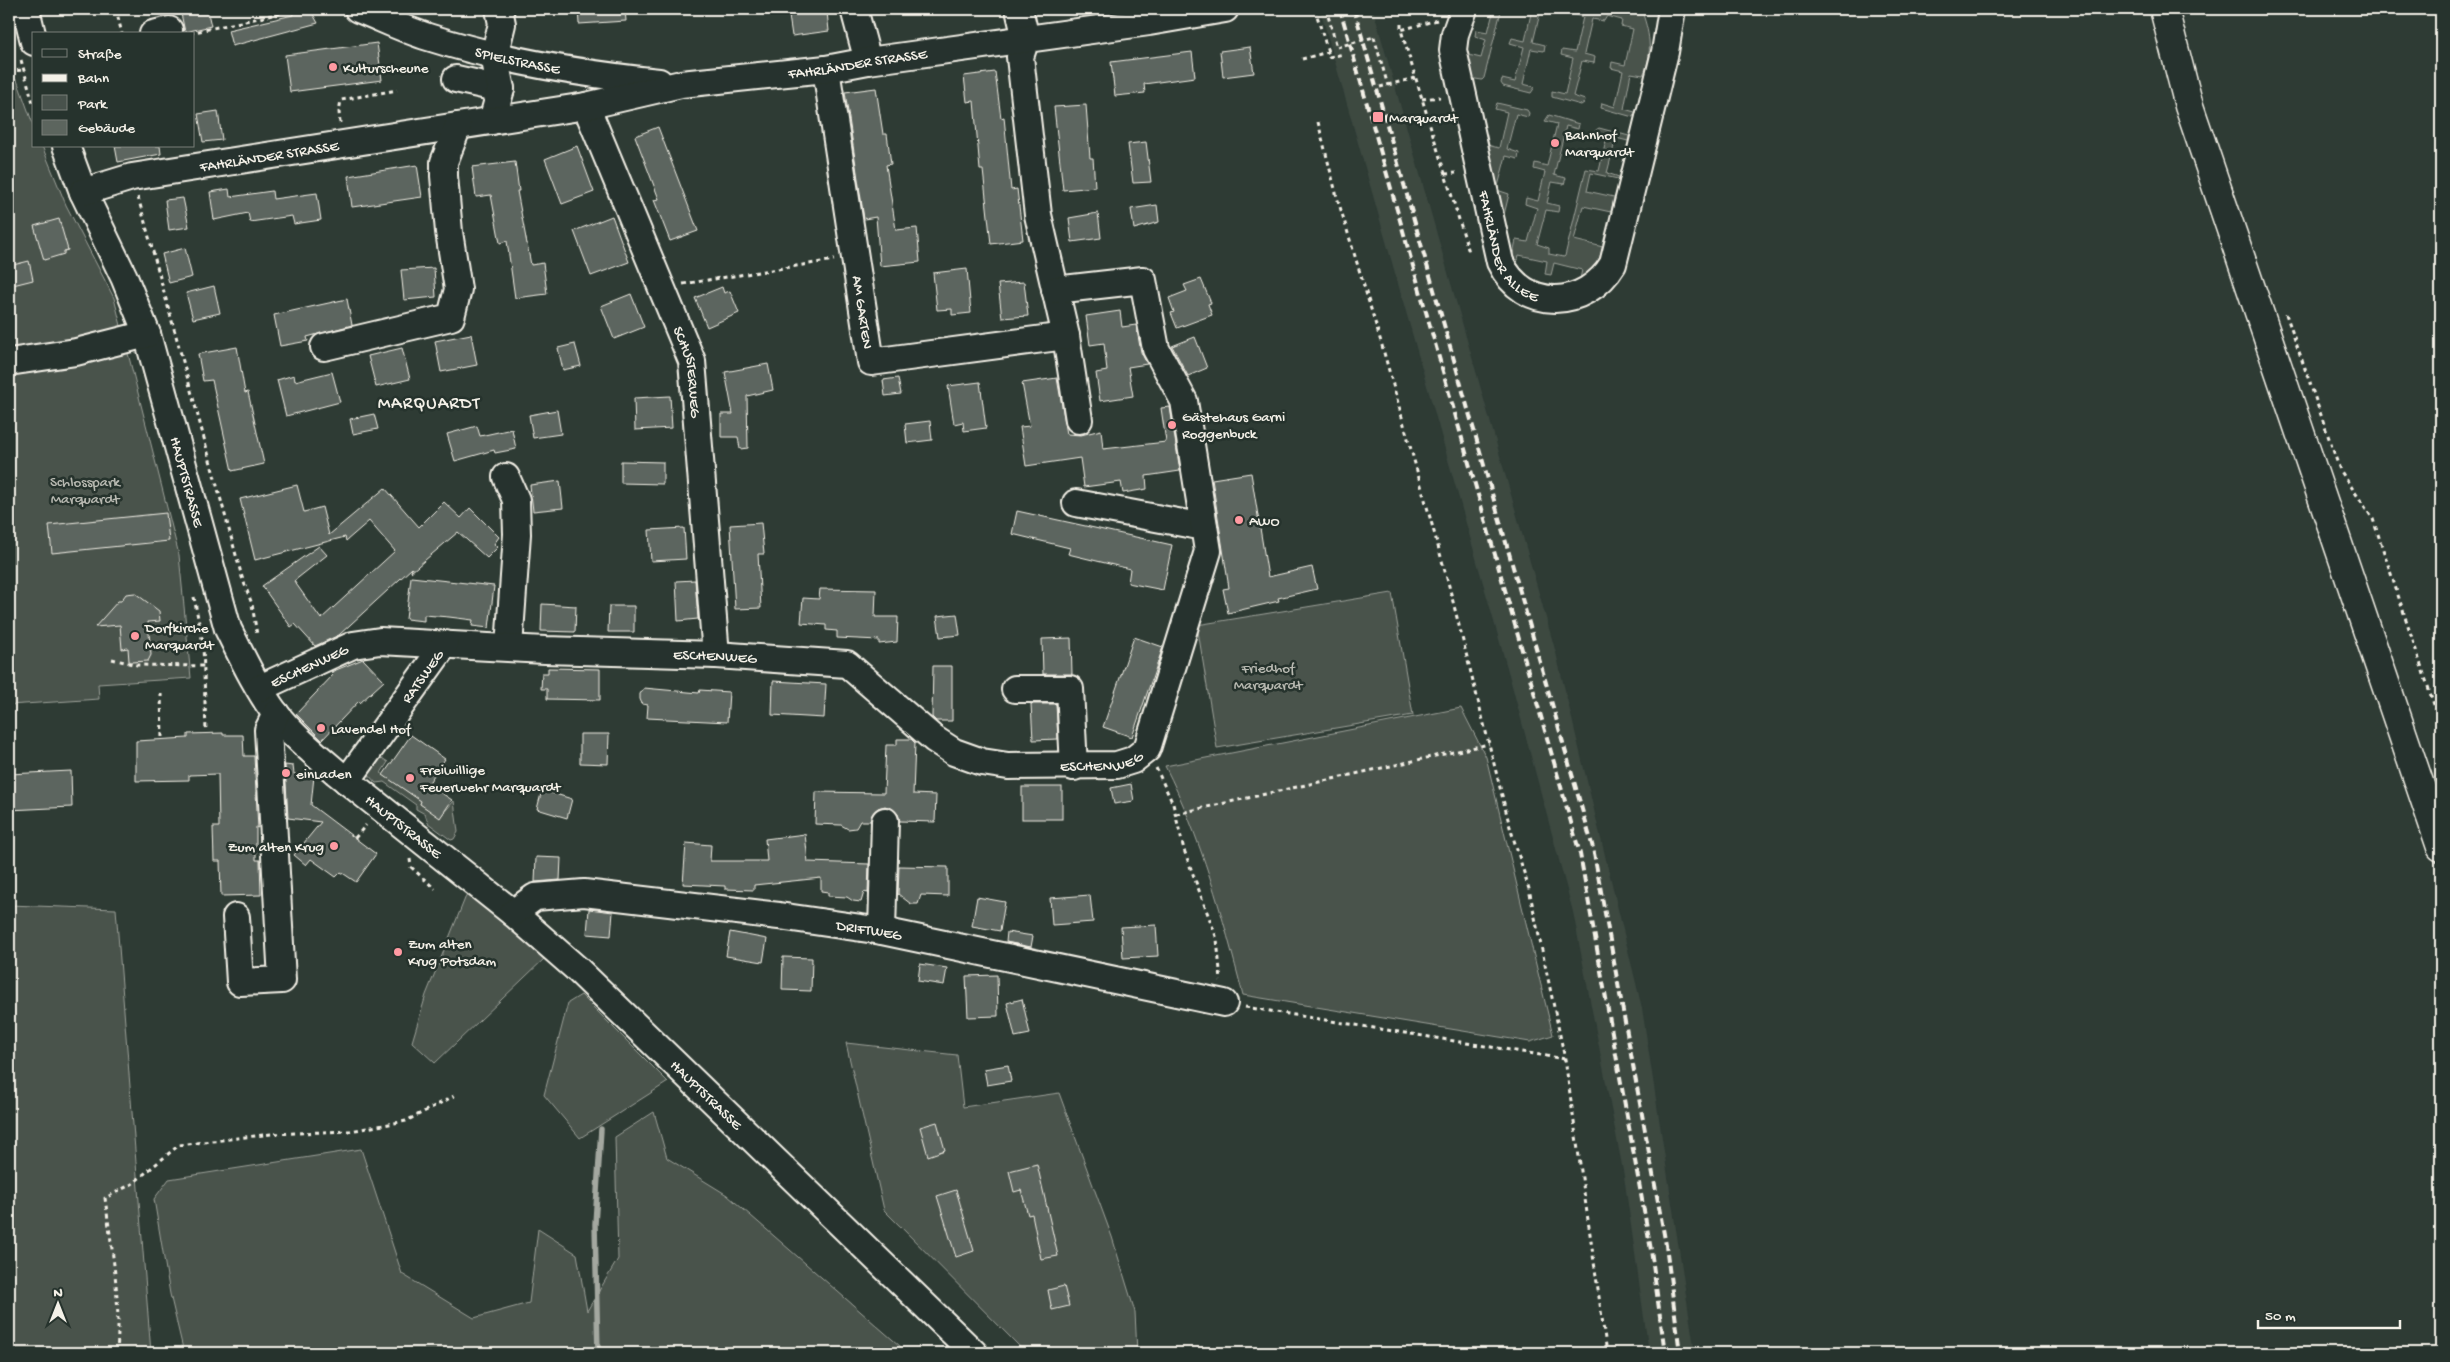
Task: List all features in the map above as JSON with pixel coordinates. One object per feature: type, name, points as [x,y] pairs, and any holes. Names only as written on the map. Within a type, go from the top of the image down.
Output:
[{"type":"main road","points":[[2147,9],[2189,106]]},
{"type":"main road","points":[[2164,9],[2189,106],[2441,847]]},
{"type":"street","points":[[26,9],[32,34]]},
{"type":"street","name":"SPIELSTRASSE","points":[[358,9],[427,37],[494,56],[597,75],[682,84]]},
{"type":"street","points":[[492,121],[501,89],[494,56],[502,24],[499,9]]},
{"type":"street","points":[[854,9],[868,61]]},
{"type":"street","points":[[1019,9],[1026,39],[1020,57],[1038,215],[1066,336],[1079,420]]},
{"type":"street","name":"FAHRLÄNDER STRASSE","points":[[83,192],[132,177],[586,106],[682,84],[826,69],[868,61],[1149,22],[1224,9]]},
{"type":"street","name":"FAHRLÄNDER ALLEE","points":[[1659,9],[1665,31],[1665,52]]},
{"type":"street","name":"FAHRLÄNDER ALLEE","points":[[1454,13],[1455,34],[1453,50],[1500,262],[1511,280],[1526,291],[1544,298],[1558,300],[1585,293],[1606,276],[1613,264],[1665,52],[1672,9]]},
{"type":"street","name":"AM GARTEN","points":[[826,69],[871,362],[1066,336]]},
{"type":"street","points":[[456,79],[501,89]]},
{"type":"street","name":"SCHUSTERWEG","points":[[586,106],[692,361],[716,655]]},
{"type":"street","points":[[324,347],[451,317],[458,289],[448,232],[444,162],[458,126]]},
{"type":"street","name":"HAUPTSTRASSE","points":[[67,148],[83,192],[124,277],[147,334],[228,628],[276,714],[309,748],[347,781],[514,913],[577,969],[974,1353]]},
{"type":"street","name":"ESCHENWEG","points":[[260,688],[353,645],[380,641],[716,655],[847,664],[934,739],[954,752],[982,762],[1008,766],[1074,767],[1117,765],[1133,760],[1147,750],[1208,550],[1184,401],[1156,349],[1143,280],[1055,290]]},
{"type":"street","points":[[9,362],[76,352],[147,334]]},
{"type":"street","points":[[506,477],[516,500],[517,534],[509,647]]},
{"type":"street","points":[[1076,503],[1204,527]]},
{"type":"street","name":"RATSWEG","points":[[347,781],[445,644]]},
{"type":"street","points":[[1015,689],[1070,689],[1074,767]]},
{"type":"street","points":[[236,916],[240,982],[282,980],[268,730],[276,714]]},
{"type":"street","points":[[882,931],[885,821]]},
{"type":"street","name":"DRIFTWEG","points":[[514,913],[535,898],[584,893],[779,916],[882,931],[1224,1004]]},
{"type":"path","points":[[116,9],[122,32]]},
{"type":"path","points":[[175,32],[282,13],[275,9]]},
{"type":"path","points":[[1314,9],[1329,58],[1344,54]]},
{"type":"path","points":[[1326,9],[1337,47],[1374,37],[1388,86]]},
{"type":"path","points":[[1401,30],[1454,13]]},
{"type":"path","points":[[1401,24],[1401,30],[1415,78],[1468,249],[1472,248]]},
{"type":"path","points":[[1302,59],[1328,52]]},
{"type":"path","points":[[9,71],[23,70]]},
{"type":"path","points":[[1380,87],[1415,78]]},
{"type":"path","points":[[344,144],[339,112],[341,100],[397,90]]},
{"type":"path","points":[[1422,99],[1440,97]]},
{"type":"path","points":[[1318,122],[1337,197],[1382,342],[1529,889],[1565,1059],[1607,1353]]},
{"type":"path","points":[[1445,174],[1456,173]]},
{"type":"path","points":[[132,177],[240,568],[252,604],[258,640]]},
{"type":"path","points":[[662,288],[854,257]]},
{"type":"path","points":[[2286,312],[2340,470],[2372,519],[2441,726]]},
{"type":"path","points":[[194,596],[203,644],[206,732]]},
{"type":"path","points":[[112,659],[138,665],[204,666]]},
{"type":"path","points":[[161,693],[162,738]]},
{"type":"path","points":[[1176,814],[1489,744]]},
{"type":"path","points":[[1147,750],[1173,804],[1184,850],[1217,939],[1224,1004],[1565,1059]]},
{"type":"path","points":[[117,1353],[119,1329],[117,1293],[105,1198],[132,1184],[179,1145],[271,1134],[350,1131],[406,1121],[454,1096]]},
{"type":"shaded area","points":[[1320,9],[1373,9],[1556,653],[1642,1008],[1695,1353],[1649,1353],[1624,1176],[1573,912],[1508,671]]},
{"type":"green space","points":[[1476,9],[1500,9],[1501,11],[1482,80],[1469,78],[1464,54],[1481,58],[1486,40],[1475,36],[1476,30],[1488,32],[1493,13]]},
{"type":"green space","points":[[1532,9],[1541,9],[1533,42],[1545,45],[1544,51],[1531,49],[1523,84],[1535,87],[1531,93],[1503,86],[1501,83],[1502,79],[1515,82],[1524,47],[1510,43],[1512,38],[1525,41]]},
{"type":"green space","points":[[1572,9],[1618,9],[1629,11],[1630,9],[1641,9],[1648,34],[1649,50],[1643,75],[1631,73],[1624,109],[1635,112],[1633,117],[1601,108],[1602,103],[1615,107],[1623,71],[1611,68],[1612,62],[1625,65],[1633,29],[1621,26],[1622,20],[1607,16],[1604,21],[1592,19],[1584,54],[1595,57],[1594,63],[1582,61],[1573,96],[1585,100],[1584,103],[1581,105],[1552,97],[1552,91],[1565,94],[1573,58],[1561,55],[1562,50],[1575,52],[1583,17],[1571,14]]},
{"type":"green space","name":"Schlosspark Marquardt","points":[[17,80],[32,121],[32,148],[43,148],[66,205],[114,298],[179,555],[191,678],[98,684],[99,699],[9,705],[9,82]]},
{"type":"green space","points":[[1497,103],[1527,110],[1529,113],[1528,117],[1516,114],[1507,149],[1519,153],[1518,159],[1506,156],[1497,190],[1509,194],[1503,219],[1487,145],[1499,148],[1507,112],[1495,109]]},
{"type":"green space","points":[[1549,115],[1579,124],[1578,129],[1566,126],[1554,175],[1566,178],[1564,184],[1552,182],[1547,203],[1559,206],[1558,212],[1546,210],[1537,244],[1549,248],[1549,254],[1565,256],[1586,169],[1599,171],[1607,136],[1595,133],[1596,130],[1599,128],[1629,136],[1628,141],[1616,138],[1607,173],[1619,177],[1618,179],[1591,173],[1587,191],[1614,197],[1611,212],[1583,206],[1574,240],[1603,247],[1596,269],[1579,283],[1582,270],[1554,263],[1551,275],[1545,274],[1547,261],[1519,255],[1516,267],[1510,268],[1516,240],[1528,242],[1537,208],[1525,204],[1526,198],[1538,201],[1545,172],[1534,169],[1535,163],[1547,166],[1557,124],[1545,121]]},
{"type":"green space","name":"Friedhof Marquardt","points":[[1392,593],[1413,715],[1217,748],[1197,625]]},
{"type":"green space","points":[[1461,708],[1486,757],[1553,1035],[1530,1042],[1243,995],[1210,878],[1190,821],[1165,766]]},
{"type":"green space","points":[[377,755],[388,762],[381,773],[418,799],[423,798],[420,804],[440,817],[454,801],[458,832],[454,839],[451,840],[428,823],[425,814],[416,809],[416,805],[384,782],[376,783],[365,771]]},
{"type":"green space","points":[[468,891],[546,957],[435,1063],[412,1042],[426,995]]},
{"type":"green space","points":[[9,905],[116,909],[151,1353],[9,1353]]},
{"type":"green space","points":[[581,995],[668,1082],[580,1138],[544,1095],[568,1003]]},
{"type":"green space","points":[[846,1043],[957,1055],[963,1107],[1059,1093],[1112,1237],[1135,1312],[1137,1353],[1026,1353],[884,1210]]},
{"type":"green space","points":[[654,1112],[667,1158],[727,1195],[908,1353],[184,1353],[170,1294],[154,1199],[169,1179],[361,1149],[402,1274],[474,1318],[529,1303],[538,1229],[577,1254],[587,1311],[618,1259],[615,1137]]},
{"type":"building","points":[[180,9],[207,9],[211,26],[185,32]]},
{"type":"building","points":[[292,9],[310,9],[318,23],[232,46],[228,30],[293,15]]},
{"type":"building","points":[[578,9],[625,9],[626,21],[579,24]]},
{"type":"building","points":[[788,9],[819,9],[820,13],[827,12],[829,31],[792,36]]},
{"type":"building","name":"Kulturscheune","points":[[377,43],[382,80],[290,92],[285,55]]},
{"type":"building","points":[[1250,47],[1254,73],[1223,77],[1220,51]]},
{"type":"building","points":[[1192,52],[1195,77],[1144,84],[1145,93],[1115,96],[1111,62]]},
{"type":"building","points":[[995,72],[1001,118],[1004,117],[1011,190],[1017,189],[1023,240],[991,244],[983,170],[980,170],[974,101],[967,102],[964,76]]},
{"type":"building","points":[[876,88],[883,134],[887,134],[891,164],[886,165],[896,230],[917,228],[920,262],[880,266],[876,217],[864,219],[845,92]]},
{"type":"building","points":[[1086,105],[1090,158],[1093,158],[1095,187],[1063,190],[1054,107]]},
{"type":"building","points":[[218,111],[222,140],[203,142],[198,114]]},
{"type":"building","points":[[658,127],[698,231],[670,241],[654,200],[659,199],[635,136]]},
{"type":"building","points":[[1146,142],[1151,182],[1133,183],[1128,144]]},
{"type":"building","points":[[577,146],[594,192],[562,204],[545,159]]},
{"type":"building","points":[[115,148],[160,148],[161,154],[118,162]]},
{"type":"building","points":[[515,162],[519,191],[517,191],[531,265],[543,263],[547,294],[515,298],[507,241],[500,243],[491,195],[476,197],[472,167]]},
{"type":"building","points":[[417,165],[422,197],[352,207],[348,176]]},
{"type":"building","points":[[229,189],[230,197],[272,191],[273,199],[317,193],[321,220],[294,224],[292,216],[250,222],[248,213],[214,220],[210,192]]},
{"type":"building","points":[[183,198],[189,227],[169,230],[165,200]]},
{"type":"building","points":[[1157,205],[1159,222],[1134,229],[1131,209]]},
{"type":"building","points":[[1098,213],[1101,238],[1072,242],[1069,218]]},
{"type":"building","points":[[612,216],[629,262],[591,276],[574,231]]},
{"type":"building","points":[[59,219],[68,250],[64,251],[64,254],[44,260],[34,226]]},
{"type":"building","points":[[185,248],[192,277],[169,283],[162,254]]},
{"type":"building","points":[[29,261],[33,280],[13,285],[9,266]]},
{"type":"building","points":[[434,268],[436,297],[404,300],[401,270]]},
{"type":"building","points":[[967,269],[971,313],[952,315],[952,309],[937,310],[933,273]]},
{"type":"building","points":[[1201,279],[1211,303],[1208,304],[1212,315],[1177,328],[1171,313],[1174,312],[1169,298],[1187,291],[1184,285]]},
{"type":"building","points":[[1024,282],[1028,316],[1002,318],[998,284]]},
{"type":"building","points":[[214,286],[220,313],[193,319],[186,293]]},
{"type":"building","points":[[722,287],[724,293],[730,291],[739,313],[707,327],[695,298]]},
{"type":"building","points":[[631,294],[644,327],[614,339],[601,306]]},
{"type":"building","points":[[347,299],[352,325],[307,337],[308,341],[280,346],[274,315]]},
{"type":"building","points":[[1120,311],[1122,327],[1136,325],[1141,352],[1147,364],[1128,367],[1133,396],[1100,401],[1096,373],[1107,371],[1104,343],[1090,345],[1086,316]]},
{"type":"building","points":[[471,334],[477,365],[441,372],[435,341]]},
{"type":"building","points":[[1195,337],[1207,368],[1188,376],[1172,346]]},
{"type":"building","points":[[575,344],[581,366],[563,370],[558,348]]},
{"type":"building","points":[[237,347],[245,393],[248,392],[264,464],[232,471],[212,380],[203,381],[198,354]]},
{"type":"building","points":[[402,348],[410,379],[376,387],[368,356]]},
{"type":"building","points":[[768,364],[773,390],[747,396],[748,448],[740,449],[738,437],[721,437],[721,414],[733,414],[725,372]]},
{"type":"building","points":[[332,372],[340,402],[286,416],[277,380],[294,375],[295,381]]},
{"type":"building","points":[[898,378],[901,394],[885,396],[883,380]]},
{"type":"building","points":[[1057,378],[1067,434],[1081,435],[1101,430],[1103,449],[1166,442],[1161,408],[1170,407],[1180,471],[1146,476],[1147,489],[1123,493],[1121,482],[1084,487],[1080,458],[1026,466],[1020,427],[1030,426],[1022,383]]},
{"type":"building","points":[[980,382],[986,428],[964,431],[963,422],[954,424],[948,386]]},
{"type":"building","points":[[670,396],[672,428],[635,430],[634,398]]},
{"type":"building","points":[[557,410],[561,434],[533,438],[529,415]]},
{"type":"building","points":[[374,414],[378,429],[353,434],[350,419]]},
{"type":"building","points":[[930,421],[932,440],[907,443],[905,424]]},
{"type":"building","points":[[477,426],[480,436],[512,429],[516,449],[495,453],[494,450],[455,461],[447,434]]},
{"type":"building","points":[[621,461],[663,462],[663,484],[621,483]]},
{"type":"building","points":[[1251,473],[1268,577],[1312,567],[1317,589],[1278,598],[1279,601],[1228,613],[1223,589],[1229,588],[1212,479]]},
{"type":"building","points":[[560,481],[563,508],[533,511],[530,485]]},
{"type":"building","points":[[297,485],[304,512],[322,507],[329,535],[385,488],[419,527],[444,502],[461,518],[470,508],[499,537],[494,544],[498,547],[487,558],[458,532],[411,572],[412,568],[339,635],[315,646],[295,624],[291,627],[262,586],[319,546],[327,555],[294,581],[321,619],[395,551],[369,521],[346,541],[345,537],[255,560],[240,499]]},
{"type":"building","points":[[1017,511],[1172,545],[1163,590],[1128,583],[1130,569],[1068,554],[1070,548],[1012,534]]},
{"type":"building","points":[[166,513],[169,541],[52,553],[49,525]]},
{"type":"building","points":[[761,523],[764,554],[758,554],[761,608],[735,609],[730,525]]},
{"type":"building","points":[[684,528],[686,559],[651,561],[649,530]]},
{"type":"building","points":[[411,577],[494,586],[489,628],[472,626],[473,620],[449,617],[424,615],[424,621],[406,619]]},
{"type":"building","points":[[695,580],[698,619],[678,621],[676,581]]},
{"type":"building","points":[[820,589],[876,590],[875,617],[898,617],[897,642],[879,644],[879,640],[837,638],[837,631],[826,630],[826,625],[801,623],[803,598],[819,599]]},
{"type":"building","name":"Dorfkirche Marquardt","points":[[135,593],[159,611],[160,621],[148,622],[151,655],[148,661],[129,661],[128,648],[122,649],[120,625],[95,627],[126,594]]},
{"type":"building","points":[[542,604],[576,606],[575,632],[541,631]]},
{"type":"building","points":[[609,606],[634,606],[634,632],[608,632]]},
{"type":"building","points":[[957,614],[960,635],[940,637],[937,616]]},
{"type":"building","points":[[1134,637],[1163,647],[1132,737],[1103,727]]},
{"type":"building","points":[[1071,638],[1072,674],[1043,674],[1042,639]]},
{"type":"building","points":[[363,659],[384,681],[360,703],[359,701],[322,740],[296,714],[334,674],[331,672]]},
{"type":"building","points":[[933,666],[952,666],[952,721],[936,721],[932,717]]},
{"type":"building","points":[[548,668],[600,669],[600,700],[547,699],[547,689],[541,689],[542,673],[548,673]]},
{"type":"building","points":[[773,681],[826,684],[824,718],[772,715]]},
{"type":"building","points":[[644,688],[699,693],[700,690],[729,692],[727,722],[647,718],[648,705],[642,704],[640,699],[640,694]]},
{"type":"building","points":[[1031,704],[1056,704],[1058,739],[1033,740]]},
{"type":"building","points":[[223,733],[223,735],[243,735],[244,756],[254,756],[258,828],[256,827],[256,860],[260,860],[261,895],[221,896],[220,861],[214,861],[213,827],[219,827],[218,774],[189,775],[189,780],[136,781],[136,741],[188,738],[188,734]]},
{"type":"building","points":[[580,734],[609,734],[608,764],[580,763]]},
{"type":"building","name":"Freiwillige Feuerwehr Marquardt","points":[[411,735],[445,759],[428,784],[452,800],[440,818],[420,804],[421,801],[383,775]]},
{"type":"building","points":[[897,739],[911,739],[915,743],[913,794],[936,795],[935,822],[900,821],[898,814],[893,809],[885,806],[878,808],[873,813],[870,821],[860,821],[856,828],[848,829],[841,825],[815,824],[816,792],[884,793],[886,745],[897,745]]},
{"type":"building","name":"Zum alten Krug","points":[[285,765],[293,766],[294,774],[314,776],[311,805],[376,854],[356,882],[341,872],[336,877],[311,859],[306,865],[294,855],[321,822],[288,818]]},
{"type":"building","points":[[71,771],[72,807],[9,810],[9,774]]},
{"type":"building","points":[[1131,784],[1134,801],[1114,804],[1111,788]]},
{"type":"building","points":[[1022,787],[1062,787],[1062,819],[1022,819]]},
{"type":"building","points":[[542,790],[572,799],[567,818],[537,809]]},
{"type":"building","points":[[805,834],[808,862],[869,864],[868,893],[864,892],[861,902],[853,901],[847,897],[828,896],[828,892],[821,891],[821,878],[754,885],[754,890],[725,889],[725,886],[683,884],[686,843],[711,845],[710,861],[767,861],[765,839]]},
{"type":"building","points":[[536,857],[561,858],[560,880],[535,882]]},
{"type":"building","points":[[899,866],[948,867],[948,896],[921,895],[918,904],[911,904],[898,894]]},
{"type":"building","points":[[1090,895],[1093,922],[1052,925],[1050,898]]},
{"type":"building","points":[[977,897],[1005,902],[1000,931],[972,926]]},
{"type":"building","points":[[589,909],[613,912],[611,936],[587,934]]},
{"type":"building","points":[[1156,925],[1158,956],[1123,958],[1121,927]]},
{"type":"building","points":[[730,932],[767,939],[763,962],[726,956]]},
{"type":"building","points":[[1007,932],[1033,936],[1031,947],[1006,942]]},
{"type":"building","points":[[783,957],[812,958],[811,991],[782,990]]},
{"type":"building","points":[[920,964],[947,968],[944,985],[918,981]]},
{"type":"building","points":[[997,975],[998,1016],[968,1017],[966,976]]},
{"type":"building","points":[[1022,999],[1030,1034],[1015,1037],[1007,1003]]},
{"type":"building","points":[[1008,1065],[1011,1081],[987,1085],[984,1069]]},
{"type":"building","points":[[937,1122],[945,1150],[928,1156],[920,1127]]},
{"type":"building","points":[[1037,1164],[1058,1256],[1041,1259],[1032,1214],[1028,1215],[1021,1190],[1014,1192],[1009,1171]]},
{"type":"building","points":[[956,1190],[974,1251],[956,1257],[937,1196]]},
{"type":"building","points":[[1064,1286],[1069,1306],[1052,1310],[1048,1290]]},
{"type":"waterway","points":[[598,1353],[595,1224],[601,1129]]},
{"type":"railway","points":[[1340,9],[1580,854],[1651,1250],[1665,1353]]},
{"type":"railway","points":[[1354,9],[1593,848],[1666,1245],[1680,1353]]},
{"type":"place","name":"Kulturscheune","points":[[333,67]]},
{"type":"place","name":"Marquardt","points":[[1378,117]]},
{"type":"place","name":"Bahnhof Marquardt","points":[[1555,143]]},
{"type":"place","name":"Gästehaus Garni Roggenbuck","points":[[1172,425]]},
{"type":"place","name":"AWO","points":[[1239,520]]},
{"type":"place","name":"Dorfkirche Marquardt","points":[[135,636]]},
{"type":"place","name":"Lavendel Hof","points":[[321,728]]},
{"type":"place","name":"einLaden","points":[[286,773]]},
{"type":"place","name":"Freiwillige Feuerwehr Marquardt","points":[[410,778]]},
{"type":"place","name":"Zum alten Krug","points":[[334,846]]},
{"type":"place","name":"Zum alten Krug Potsdam","points":[[398,952]]},
{"type":"district","name":"MARQUARDT","points":[[429,402]]}]
